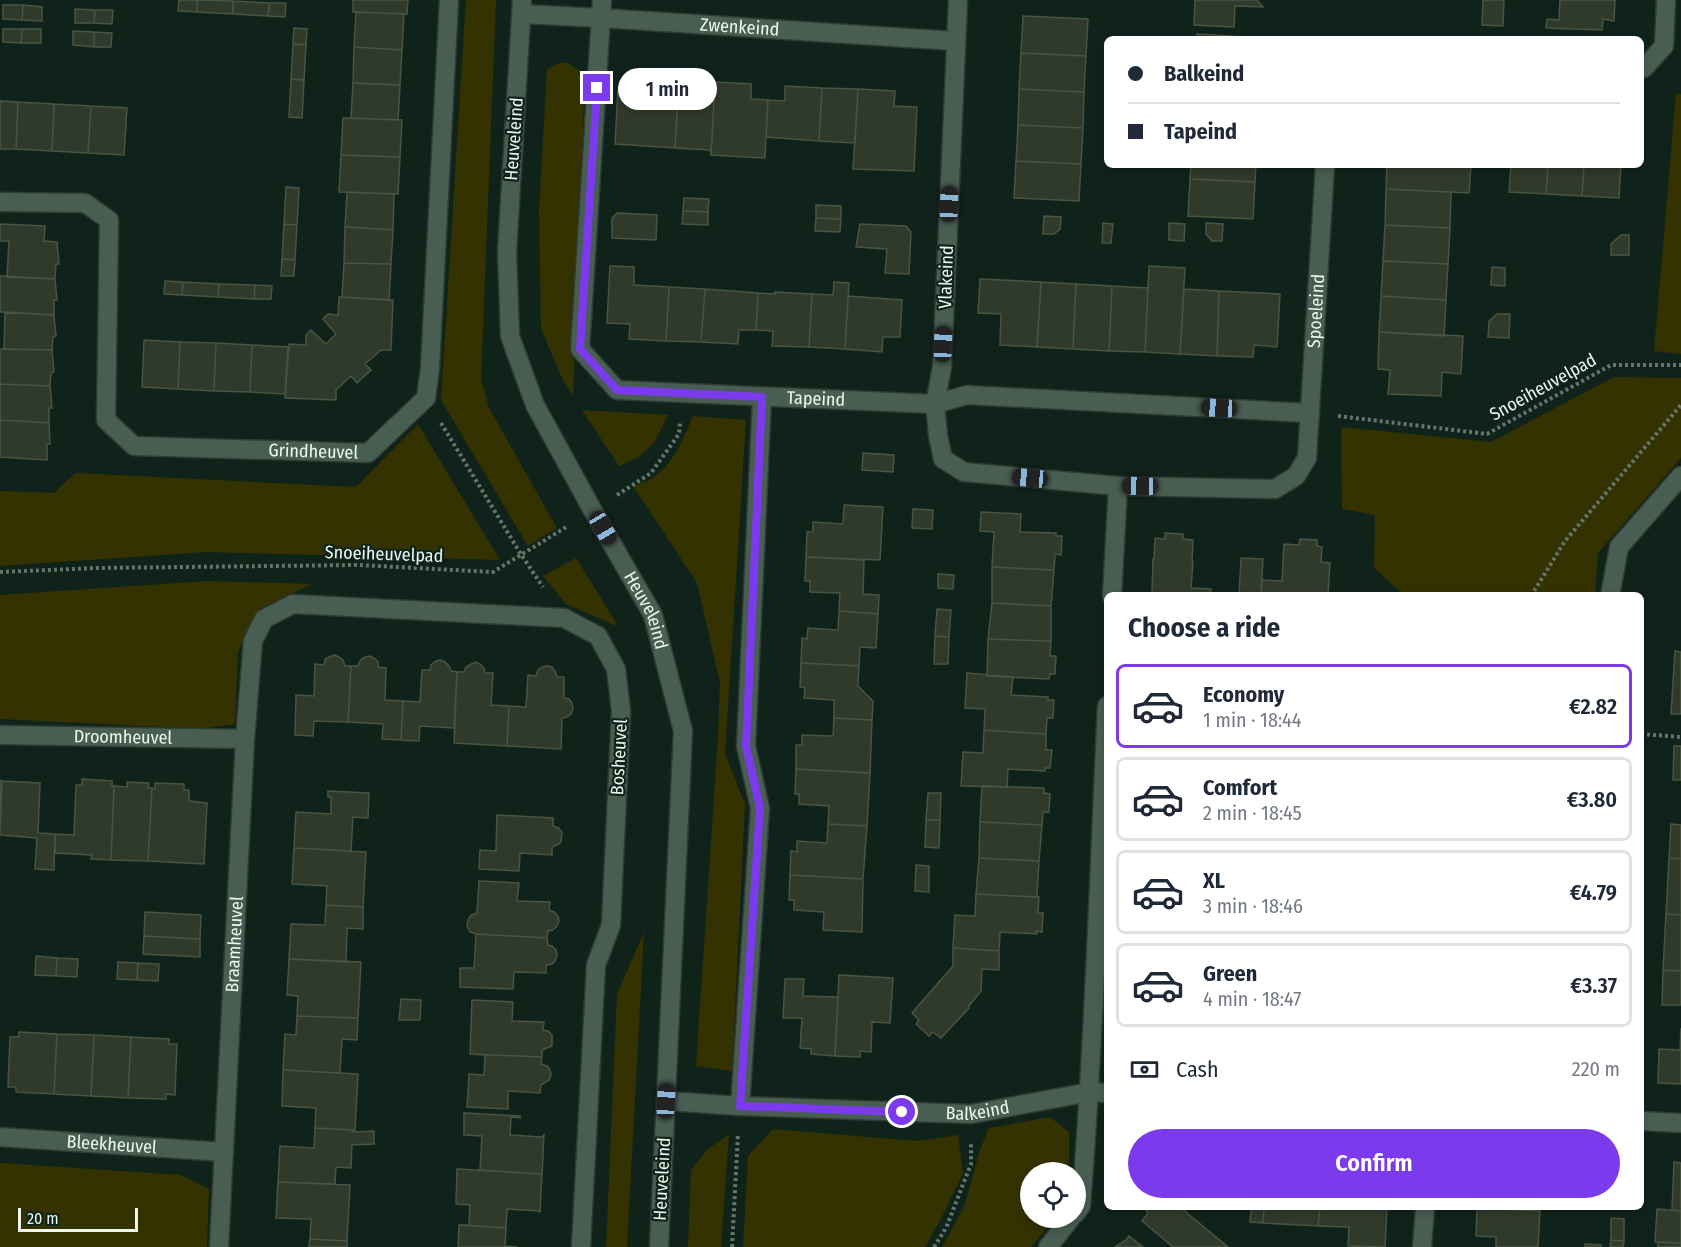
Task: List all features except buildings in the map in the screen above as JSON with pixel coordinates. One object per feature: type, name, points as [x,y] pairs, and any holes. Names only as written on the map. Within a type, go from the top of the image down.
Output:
[{"type":"street","points":[[426,398],[430,368],[449,0]]},
{"type":"street","name":"Vlakeind","points":[[935,404],[942,367],[958,0]]},
{"type":"street","points":[[1644,68],[1664,46],[1666,0]]},
{"type":"street","name":"Zwenkeind","points":[[522,7],[602,9],[955,40]]},
{"type":"street","name":"Heuveleind","points":[[522,7],[507,252],[510,336],[535,405],[653,615],[682,731],[659,1247]]},
{"type":"street","name":"Tapeind","points":[[602,9],[580,349],[617,390],[935,404],[967,395],[1310,413]]},
{"type":"street","name":"Spoeleind","points":[[1118,486],[1275,489],[1296,476],[1306,458],[1325,168]]},
{"type":"street","name":"Grindheuvel","points":[[0,202],[85,202],[109,220],[106,420],[134,446],[368,453],[426,398]]},
{"type":"street","points":[[740,1106],[760,808],[746,746],[762,397]]},
{"type":"street","points":[[935,404],[943,459],[964,472],[1118,486],[1112,592]]},
{"type":"street","points":[[1611,592],[1618,547],[1681,476]]},
{"type":"street","name":"Bosheuvel","points":[[253,641],[264,619],[293,604],[564,618],[598,636],[616,669],[621,711],[611,925],[596,965],[581,1247]]},
{"type":"street","name":"Braamheuvel","points":[[219,1247],[245,739],[253,641]]},
{"type":"street","name":"Droomheuvel","points":[[0,735],[245,739]]},
{"type":"street","points":[[1086,1173],[1098,1093],[1091,1026],[1104,766]]},
{"type":"street","name":"Balkeind","points":[[666,1101],[740,1106],[971,1114],[1098,1093]]},
{"type":"street","points":[[1644,1121],[1681,1123]]},
{"type":"street","name":"Bleekheuvel","points":[[0,1137],[224,1152]]},
{"type":"street","points":[[1422,1247],[1425,1210]]},
{"type":"street","points":[[1048,1247],[1063,1228]]},
{"type":"path","name":"Snoeiheuvelpad","points":[[1310,413],[1487,434],[1611,365],[1681,365]]},
{"type":"path","name":"Snoeiheuvelpad","points":[[0,572],[96,568],[357,565],[494,572],[651,473],[679,434],[684,394]]},
{"type":"path","points":[[426,398],[522,556],[564,618]]},
{"type":"path","points":[[1534,592],[1565,541],[1681,405]]},
{"type":"path","points":[[1644,734],[1681,737]]},
{"type":"path","points":[[732,1247],[740,1106]]},
{"type":"path","points":[[934,1247],[946,1228],[971,1164],[971,1114]]},
{"type":"shaded area","points":[[466,0],[496,0],[481,380],[489,408],[557,528],[528,546],[441,400]]},
{"type":"shaded area","points":[[559,63],[568,63],[585,74],[573,395],[563,380],[541,329],[539,212],[547,69]]},
{"type":"shaded area","points":[[1676,94],[1681,94],[1681,354],[1654,351]]},
{"type":"shaded area","points":[[1614,377],[1681,378],[1681,458],[1598,553],[1595,592],[1401,592],[1374,568],[1375,515],[1342,509],[1341,427],[1491,442]]},
{"type":"shaded area","points":[[582,410],[668,415],[650,447],[638,457],[619,466]]},
{"type":"shaded area","points":[[693,416],[746,420],[725,754],[745,804],[732,1071],[696,1066],[720,683],[697,583],[633,486],[651,479],[665,467],[676,451]]},
{"type":"shaded area","points":[[418,424],[500,560],[206,552],[0,566],[0,491],[54,493],[75,473],[356,487]]},
{"type":"shaded area","points":[[576,558],[617,626],[566,604],[543,576]]},
{"type":"shaded area","points":[[207,581],[312,584],[259,609],[238,652],[235,724],[202,729],[0,719],[0,595]]},
{"type":"shaded area","points":[[644,932],[627,1247],[606,1247],[617,994]]},
{"type":"shaded area","points":[[1050,1117],[1069,1132],[1069,1162],[1020,1162],[1020,1228],[1047,1228],[1031,1247],[942,1247],[964,1207],[980,1150],[989,1128]]},
{"type":"shaded area","points":[[773,1129],[916,1141],[958,1135],[963,1173],[925,1247],[743,1247],[748,1156]]},
{"type":"shaded area","points":[[729,1134],[721,1247],[688,1247],[691,1170],[707,1150]]},
{"type":"shaded area","points":[[0,1163],[181,1175],[209,1189],[207,1247],[0,1247]]},
{"type":"route","points":[[597,88],[580,349],[617,390],[762,397],[746,746],[760,808],[740,1106],[902,1112]]}]
